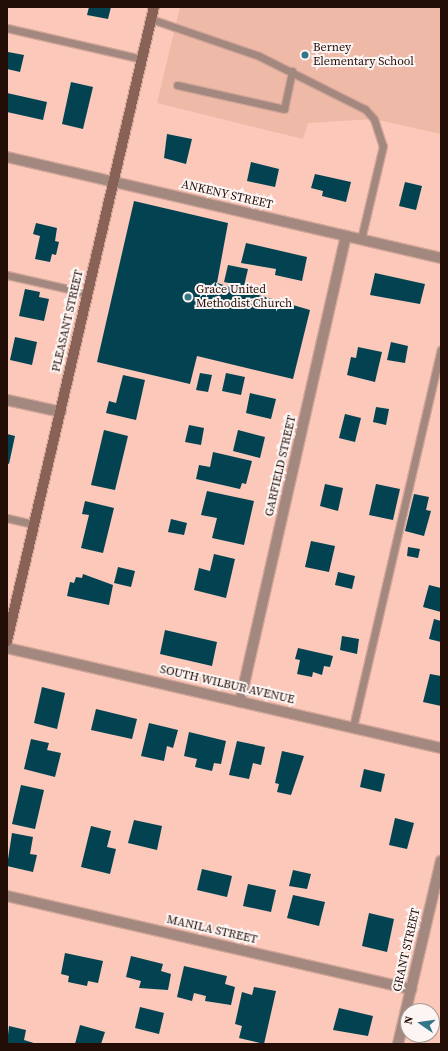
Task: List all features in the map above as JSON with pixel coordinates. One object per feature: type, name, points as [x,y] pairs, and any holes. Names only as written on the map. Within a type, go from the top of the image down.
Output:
[{"type":"main road","name":"PLEASANT STREET","points":[[7,641],[154,7]]},
{"type":"street","name":"ANKENY STREET","points":[[7,157],[441,258]]},
{"type":"street","name":"GARFIELD STREET","points":[[240,702],[346,236]]},
{"type":"street","points":[[7,400],[61,412]]},
{"type":"street","name":"SOUTH WILBUR AVENUE","points":[[7,648],[441,748]]},
{"type":"street","name":"GRANT STREET","points":[[398,1044],[441,861]]},
{"type":"street","name":"MANILA STREET","points":[[7,896],[411,989]]},
{"type":"lane","points":[[151,19],[214,39],[292,71],[351,100],[374,119],[382,146],[381,161],[361,239]]},
{"type":"lane","points":[[7,28],[142,59]]},
{"type":"lane","points":[[177,85],[284,109],[292,71]]},
{"type":"lane","points":[[7,275],[87,293]]},
{"type":"lane","points":[[353,727],[441,350]]},
{"type":"lane","points":[[7,518],[34,524]]},
{"type":"shaded area","name":"Berney Elementary School","points":[[180,7],[441,7],[441,134],[374,119],[308,123],[303,139],[157,103]]},
{"type":"building","points":[[89,7],[111,7],[108,19],[87,15]]},
{"type":"building","points":[[8,52],[24,55],[20,72],[7,69]]},
{"type":"building","points":[[71,82],[93,87],[83,129],[62,124]]},
{"type":"building","points":[[7,93],[47,102],[43,120],[7,112]]},
{"type":"building","points":[[167,134],[192,139],[186,164],[164,158]]},
{"type":"building","points":[[251,162],[279,169],[275,187],[247,181]]},
{"type":"building","points":[[315,174],[351,182],[346,202],[322,196],[323,191],[311,188]]},
{"type":"building","points":[[405,182],[422,186],[416,210],[399,206]]},
{"type":"building","name":"Grace United Methodist Church","points":[[134,201],[228,223],[217,283],[310,310],[293,379],[197,356],[190,384],[97,362]]},
{"type":"building","points":[[36,223],[57,228],[55,241],[59,242],[56,255],[52,254],[50,262],[35,259],[40,236],[33,234]]},
{"type":"building","points":[[246,243],[307,257],[302,281],[275,275],[276,269],[241,263]]},
{"type":"building","points":[[228,265],[248,269],[244,286],[224,282]]},
{"type":"building","points":[[375,273],[425,284],[420,304],[370,295]]},
{"type":"building","points":[[25,289],[40,292],[39,297],[49,299],[44,321],[19,316]]},
{"type":"building","points":[[15,337],[37,342],[32,365],[10,360]]},
{"type":"building","points":[[391,342],[408,346],[405,363],[387,360]]},
{"type":"building","points":[[358,347],[382,352],[375,382],[347,375],[351,357],[356,358]]},
{"type":"building","points":[[200,373],[212,375],[208,392],[196,390]]},
{"type":"building","points":[[226,373],[245,377],[241,395],[222,391]]},
{"type":"building","points":[[123,375],[145,380],[136,420],[106,413],[109,401],[116,403]]},
{"type":"building","points":[[250,393],[276,399],[271,419],[246,413]]},
{"type":"building","points":[[376,407],[389,409],[386,425],[373,422]]},
{"type":"building","points":[[345,414],[361,418],[355,442],[339,438]]},
{"type":"building","points":[[189,425],[204,428],[201,445],[185,442]]},
{"type":"building","points":[[104,430],[128,436],[115,490],[91,485]]},
{"type":"building","points":[[238,430],[265,437],[260,458],[233,451]]},
{"type":"building","points":[[7,434],[15,436],[9,464],[7,463]]},
{"type":"building","points":[[213,452],[252,461],[246,484],[242,483],[240,489],[196,479],[199,465],[210,467]]},
{"type":"building","points":[[325,484],[343,488],[338,511],[320,506]]},
{"type":"building","points":[[376,484],[400,489],[393,520],[369,515]]},
{"type":"building","points":[[207,491],[254,501],[244,545],[212,538],[217,518],[201,515]]},
{"type":"building","points":[[414,494],[429,497],[426,510],[431,511],[424,536],[405,531]]},
{"type":"building","points":[[85,501],[114,508],[103,553],[81,548],[89,515],[82,514]]},
{"type":"building","points":[[171,519],[187,523],[184,535],[168,532]]},
{"type":"building","points":[[311,541],[335,546],[329,572],[305,567]]},
{"type":"building","points":[[408,547],[420,549],[418,558],[407,556]]},
{"type":"building","points":[[214,554],[235,559],[226,598],[194,590],[199,568],[210,571]]},
{"type":"building","points":[[118,567],[135,571],[131,587],[114,583]]},
{"type":"building","points":[[338,572],[355,576],[352,589],[335,585]]},
{"type":"building","points":[[83,574],[113,585],[109,605],[67,596],[70,582],[74,583],[76,577],[82,578]]},
{"type":"building","points":[[429,585],[441,588],[441,612],[423,607]]},
{"type":"building","points":[[434,619],[441,621],[441,642],[429,639]]},
{"type":"building","points":[[165,630],[217,642],[212,666],[160,654]]},
{"type":"building","points":[[342,636],[359,639],[357,654],[340,650]]},
{"type":"building","points":[[298,648],[333,656],[330,667],[324,666],[322,675],[313,672],[312,677],[297,674],[300,660],[295,659]]},
{"type":"building","points":[[430,674],[441,676],[441,706],[423,702]]},
{"type":"building","points":[[42,687],[65,693],[57,729],[34,723]]},
{"type":"building","points":[[96,709],[137,719],[132,739],[91,730]]},
{"type":"building","points":[[149,723],[178,730],[173,748],[167,746],[164,761],[141,756]]},
{"type":"building","points":[[189,732],[226,741],[221,764],[214,763],[212,771],[195,767],[197,759],[184,756]]},
{"type":"building","points":[[31,739],[49,743],[47,750],[61,753],[55,777],[24,769]]},
{"type":"building","points":[[237,741],[265,747],[261,765],[253,763],[249,779],[229,775]]},
{"type":"building","points":[[282,751],[304,756],[291,795],[277,792],[279,784],[275,783]]},
{"type":"building","points":[[364,769],[385,774],[381,792],[360,787]]},
{"type":"building","points":[[21,785],[44,790],[35,829],[12,824]]},
{"type":"building","points":[[395,818],[414,823],[407,849],[389,845]]},
{"type":"building","points":[[134,820],[162,826],[157,850],[128,843]]},
{"type":"building","points":[[91,826],[111,831],[107,847],[116,849],[110,874],[81,867]]},
{"type":"building","points":[[12,833],[33,837],[30,854],[37,855],[33,872],[7,866]]},
{"type":"building","points":[[202,869],[232,876],[227,897],[197,890]]},
{"type":"building","points":[[293,870],[311,874],[307,889],[289,886]]},
{"type":"building","points":[[248,884],[276,890],[271,912],[243,906]]},
{"type":"building","points":[[293,895],[325,902],[319,926],[287,918]]},
{"type":"building","points":[[369,913],[394,919],[387,952],[362,946]]},
{"type":"building","points":[[65,953],[103,961],[98,983],[88,981],[87,986],[68,982],[69,976],[61,974]]},
{"type":"building","points":[[131,956],[163,964],[161,971],[171,974],[168,990],[139,988],[141,981],[126,977]]},
{"type":"building","points":[[184,966],[227,976],[225,984],[235,987],[231,1005],[205,1001],[206,996],[194,993],[192,1001],[177,997]]},
{"type":"building","points":[[254,987],[276,991],[264,1044],[239,1038],[242,1026],[235,1024],[242,992],[252,995]]},
{"type":"building","points":[[140,1007],[164,1013],[159,1034],[135,1028]]},
{"type":"building","points":[[339,1008],[373,1016],[368,1036],[333,1030]]},
{"type":"building","points":[[80,1025],[105,1032],[101,1044],[75,1044]]},
{"type":"building","points":[[9,1026],[26,1030],[24,1040],[37,1044],[7,1044]]},
{"type":"place","name":"Berney Elementary School","points":[[305,55]]},
{"type":"place","name":"Grace United Methodist Church","points":[[188,297]]}]
